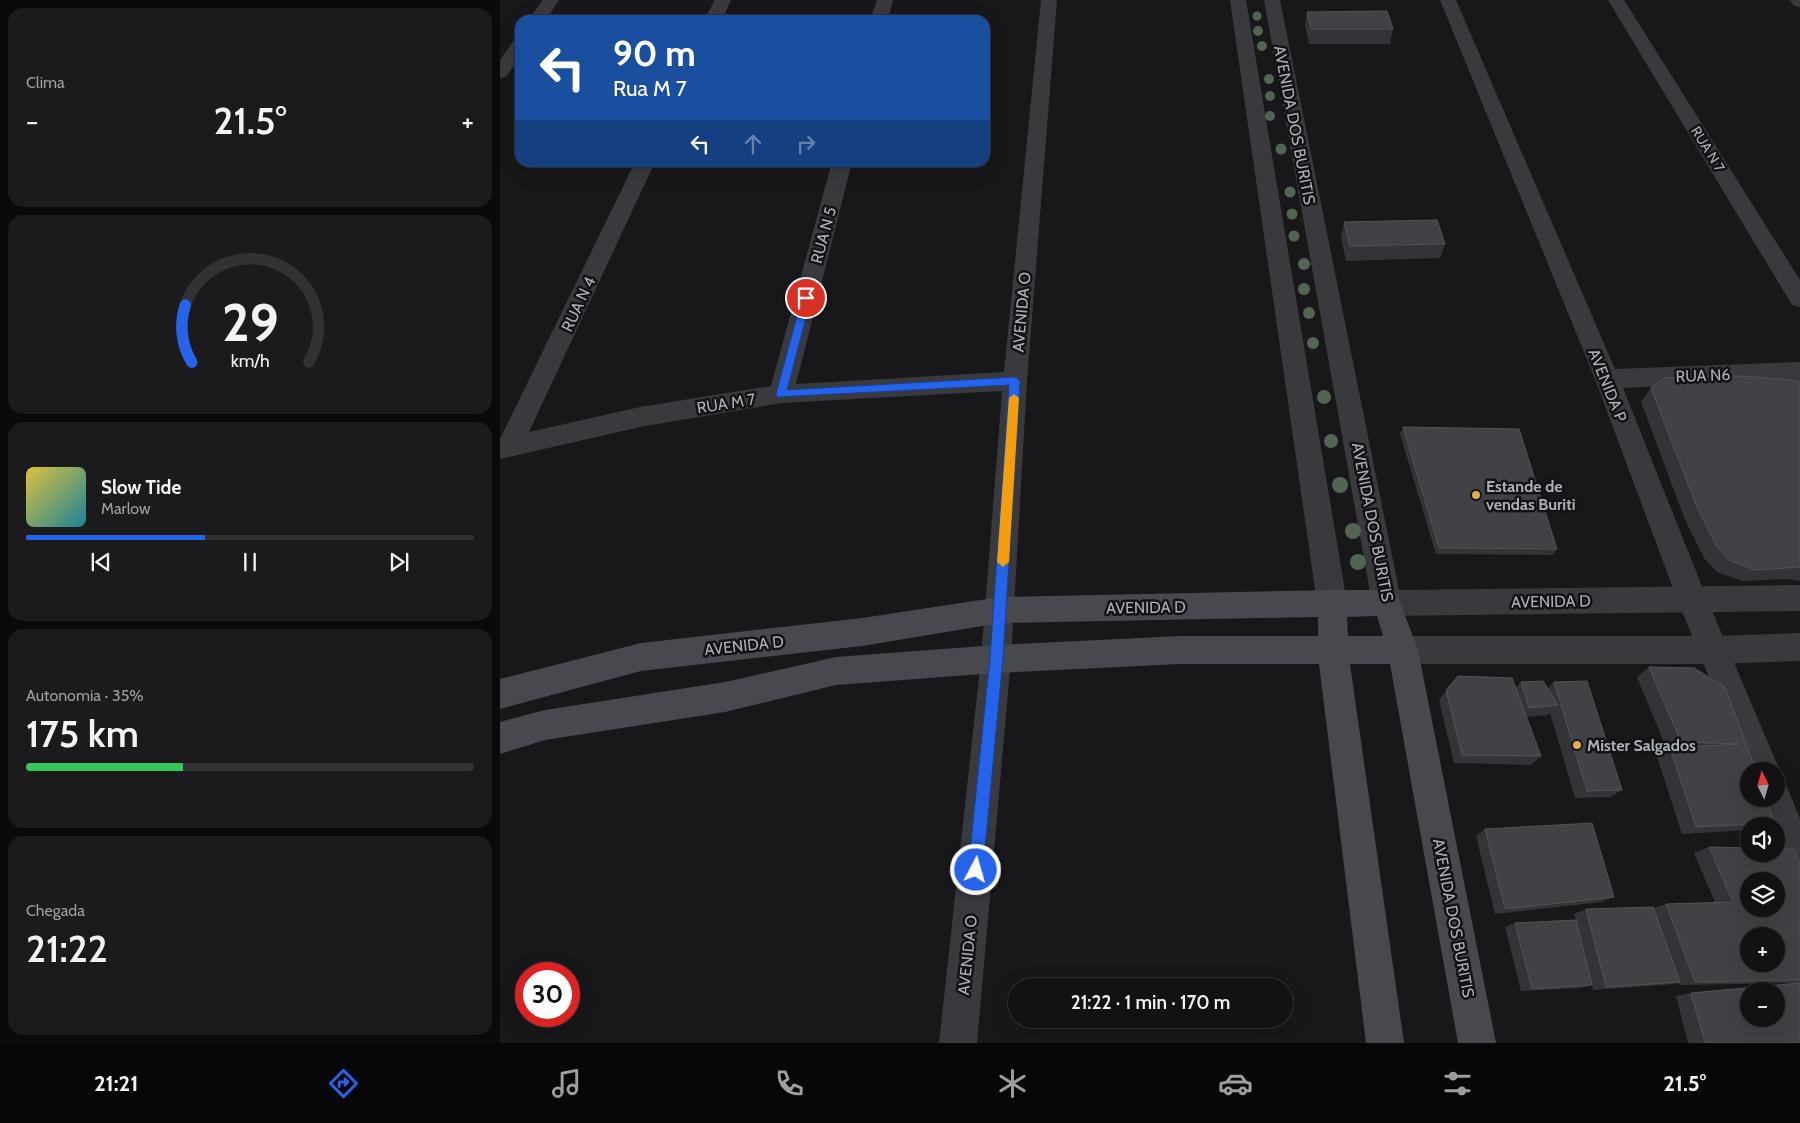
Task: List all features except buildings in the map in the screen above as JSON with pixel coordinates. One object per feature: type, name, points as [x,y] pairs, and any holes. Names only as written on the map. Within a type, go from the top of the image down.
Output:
[{"type":"main road","name":"AVENIDA DOS BURITIS","points":[[1332,603],[1333,652],[1385,1043]]},
{"type":"main road","name":"AVENIDA D","points":[[500,694],[641,657],[862,632],[1000,610],[1388,603]]},
{"type":"main road","name":"AVENIDA DOS BURITIS","points":[[1388,603],[1403,650],[1478,1043]]},
{"type":"main road","points":[[500,738],[546,725],[725,697],[836,671],[996,658],[1180,650],[1333,652],[1403,650]]},
{"type":"street","points":[[540,15],[551,0]]},
{"type":"street","points":[[716,15],[723,0]]},
{"type":"street","points":[[881,15],[885,0]]},
{"type":"street","name":"AVENIDA O","points":[[958,1043],[996,658],[1015,381],[1049,0]]},
{"type":"street","name":"AVENIDA DOS BURITIS","points":[[1238,0],[1332,603]]},
{"type":"street","name":"AVENIDA DOS BURITIS","points":[[1272,0],[1388,603]]},
{"type":"street","name":"AVENIDA P","points":[[1448,0],[1607,379],[1692,599],[1760,762]]},
{"type":"street","name":"RUA N 7","points":[[1616,0],[1800,299]]},
{"type":"street","points":[[500,73],[515,51]]},
{"type":"street","name":"RUA N 4","points":[[505,448],[643,167]]},
{"type":"street","name":"RUA N 5","points":[[781,394],[841,167]]},
{"type":"street","name":"RUA N6","points":[[1607,379],[1800,371]]},
{"type":"street","name":"RUA M 7","points":[[505,448],[640,417],[781,394],[1015,381]]},
{"type":"street","name":"AVENIDA D","points":[[1388,603],[1800,598]]},
{"type":"street","points":[[1403,650],[1714,650],[1800,647]]},
{"type":"street","points":[[1779,808],[1800,860]]},
{"type":"slow traffic","points":[[1003,562],[1014,398]]},
{"type":"place","name":"Estande de vendas Buriti","points":[[1476,495]]},
{"type":"place","name":"Mister Salgados","points":[[1577,745]]},
{"type":"route","points":[[806,298],[781,394],[1015,381],[1000,610],[976,870]]}]
